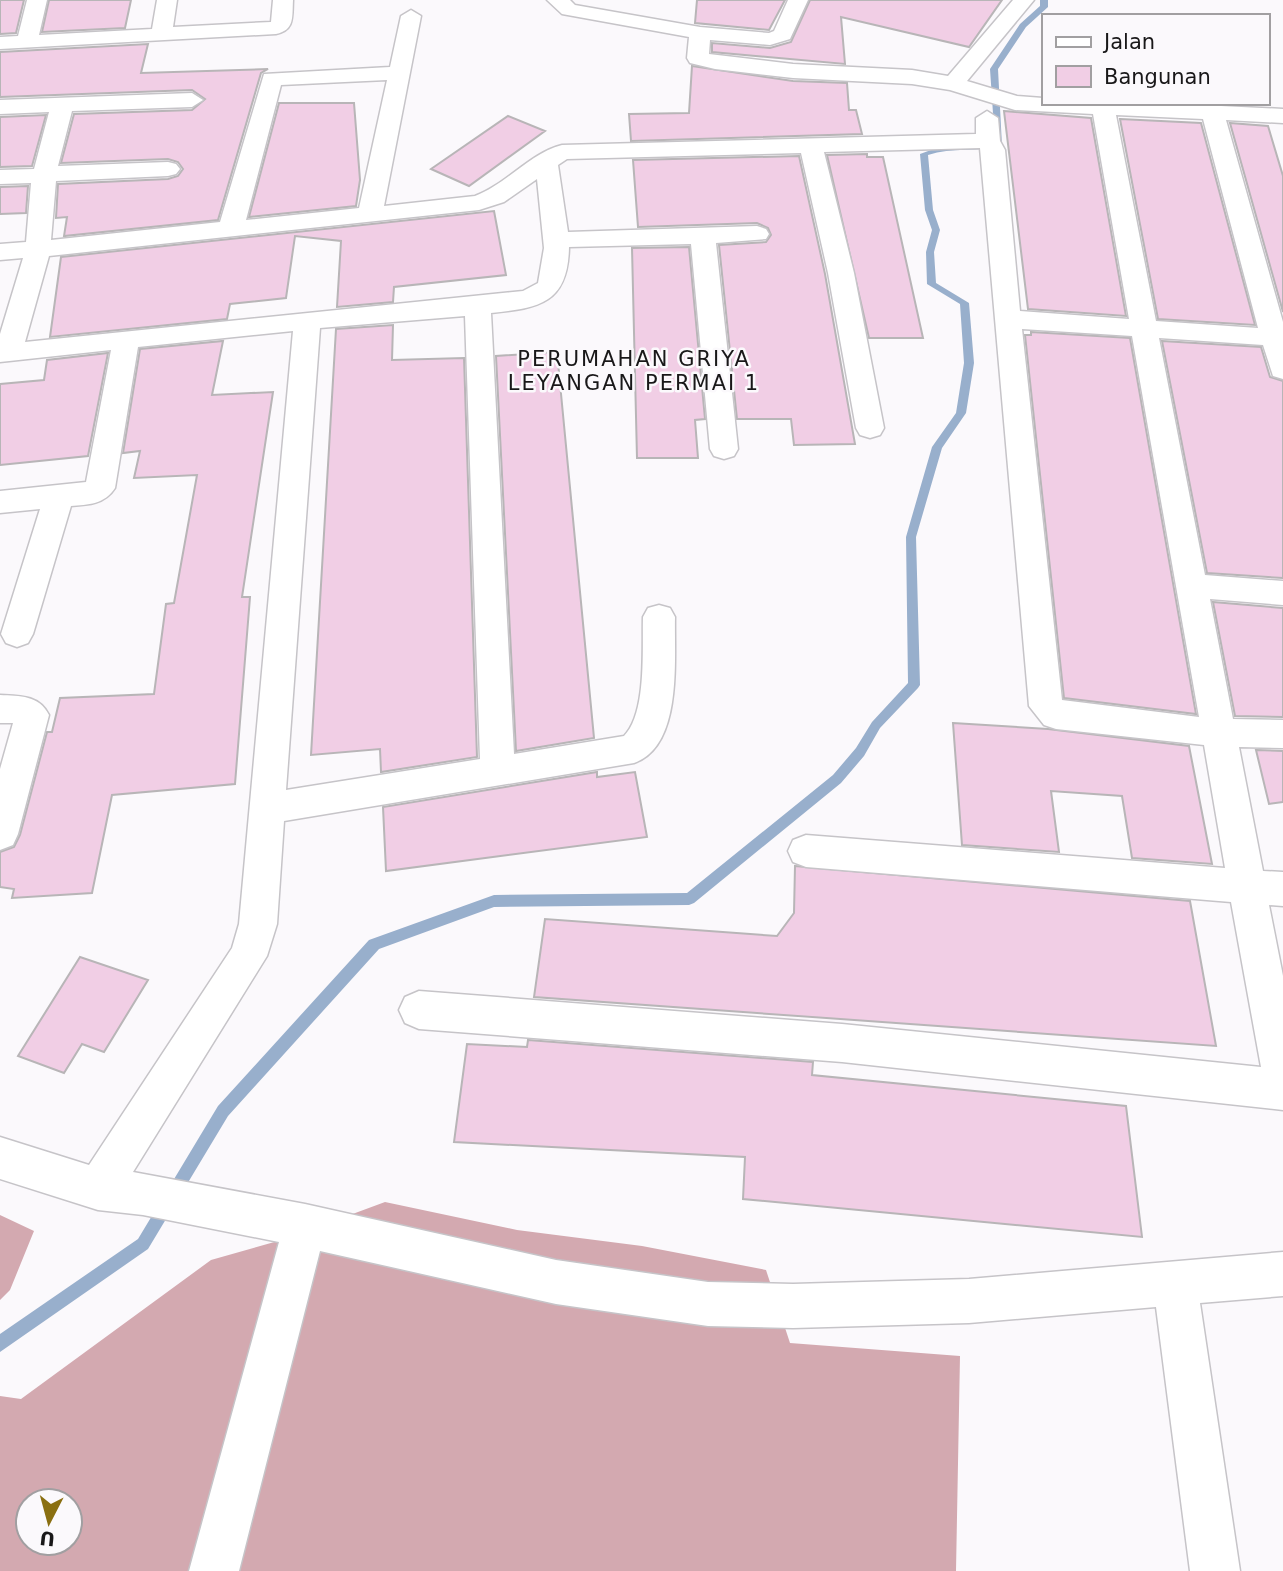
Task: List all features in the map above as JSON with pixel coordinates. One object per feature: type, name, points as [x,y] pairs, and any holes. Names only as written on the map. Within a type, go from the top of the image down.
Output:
[{"type":"street","points":[[27,41],[37,0]]},
{"type":"street","points":[[161,34],[167,0]]},
{"type":"street","points":[[0,43],[276,29],[281,26],[283,0]]},
{"type":"street","points":[[557,0],[569,10],[700,33],[770,39],[783,34],[798,0]]},
{"type":"street","points":[[953,84],[1024,0]]},
{"type":"street","points":[[370,214],[411,16]]},
{"type":"street","points":[[700,33],[698,58],[703,61],[793,71],[897,75],[953,84],[992,97],[1042,102]]},
{"type":"street","points":[[231,228],[272,79],[399,73]]},
{"type":"street","points":[[992,97],[991,145],[1046,706],[1056,715],[1219,733],[1283,734]]},
{"type":"street","points":[[0,107],[192,100]]},
{"type":"street","points":[[63,103],[44,175],[38,249],[4,353],[478,306],[528,298],[546,290],[556,278],[556,240],[546,160]]},
{"type":"street","points":[[1073,105],[1283,116]]},
{"type":"street","points":[[1103,108],[1219,733],[1265,887],[1283,1080]]},
{"type":"street","points":[[1212,112],[1278,338],[1283,370]]},
{"type":"street","points":[[0,252],[479,203],[495,197],[546,160],[568,151],[991,145]]},
{"type":"street","points":[[811,147],[841,273],[870,428]]},
{"type":"street","points":[[0,177],[168,169]]},
{"type":"street","points":[[556,240],[757,234]]},
{"type":"street","points":[[704,235],[724,449]]},
{"type":"street","points":[[478,306],[498,771]]},
{"type":"street","points":[[1008,319],[1278,338]]},
{"type":"street","points":[[98,1189],[248,957],[258,924],[307,321]]},
{"type":"street","points":[[0,502],[90,494],[100,488],[126,341]]},
{"type":"street","points":[[17,634],[59,497]]},
{"type":"street","points":[[1191,586],[1283,593]]},
{"type":"street","points":[[269,808],[625,752],[640,745],[651,727],[659,617]]},
{"type":"street","points":[[0,709],[23,710],[32,715],[0,834]]},
{"type":"street","points":[[806,851],[1265,887]]},
{"type":"street","points":[[419,1010],[842,1043],[1283,1090]]},
{"type":"street","points":[[0,1158],[98,1189],[143,1194],[305,1226],[556,1282],[708,1304],[890,1305],[1175,1285],[1283,1274]]},
{"type":"street","points":[[214,1571],[305,1226]]},
{"type":"street","points":[[1175,1285],[1216,1571]]},
{"type":"shaded area","points":[[385,1202],[517,1230],[642,1246],[766,1270],[790,1343],[960,1356],[956,1571],[0,1571],[0,1396],[21,1399],[211,1260],[285,1239]]},
{"type":"shaded area","points":[[0,1215],[34,1231],[10,1290],[0,1300]]},
{"type":"building","points":[[0,0],[24,0],[16,33],[0,34]]},
{"type":"building","points":[[49,0],[131,0],[125,28],[42,32]]},
{"type":"building","points":[[697,0],[785,0],[769,30],[695,23]]},
{"type":"building","points":[[810,0],[1002,0],[969,47],[841,17],[845,64],[712,52],[712,43],[770,48],[791,42]]},
{"type":"building","points":[[148,44],[141,73],[268,69],[261,73],[218,220],[64,236],[67,217],[56,218],[58,184],[168,179],[178,176],[183,169],[178,162],[168,159],[61,163],[74,114],[192,110],[205,99],[192,90],[0,97],[0,52]]},
{"type":"building","points":[[692,66],[793,81],[847,83],[849,110],[856,110],[862,134],[631,141],[629,114],[689,113]]},
{"type":"building","points":[[279,103],[354,103],[360,180],[356,206],[249,217]]},
{"type":"building","points":[[1004,111],[1091,118],[1126,316],[1028,309]]},
{"type":"building","points":[[46,115],[32,166],[0,167],[0,117]]},
{"type":"building","points":[[508,116],[545,131],[469,186],[431,169]]},
{"type":"building","points":[[1120,119],[1201,123],[1255,325],[1158,319]]},
{"type":"building","points":[[1230,123],[1268,126],[1283,176],[1283,312]]},
{"type":"building","points":[[867,154],[867,157],[883,157],[923,338],[869,338],[827,155]]},
{"type":"building","points":[[799,156],[825,274],[855,444],[794,445],[791,419],[737,419],[719,245],[766,242],[771,235],[768,228],[757,223],[638,227],[633,160]]},
{"type":"building","points":[[28,186],[26,213],[0,214],[0,187]]},
{"type":"building","points":[[494,211],[506,275],[394,287],[393,302],[337,307],[341,241],[295,236],[286,298],[230,304],[227,319],[50,337],[61,257]]},
{"type":"building","points":[[689,247],[705,419],[695,420],[698,458],[637,458],[632,248]]},
{"type":"building","points":[[393,325],[392,360],[464,358],[477,757],[381,772],[380,749],[311,755],[336,329]]},
{"type":"building","points":[[1031,332],[1130,338],[1196,714],[1064,698],[1025,335],[1031,335]]},
{"type":"building","points":[[223,341],[212,395],[273,392],[242,597],[250,597],[235,784],[112,795],[92,893],[12,898],[14,889],[0,887],[0,852],[14,847],[20,835],[47,732],[52,732],[60,698],[154,694],[166,604],[174,603],[197,475],[134,478],[140,451],[123,453],[140,349]]},
{"type":"building","points":[[1162,341],[1261,347],[1270,377],[1283,381],[1283,578],[1207,573]]},
{"type":"building","points":[[557,352],[594,738],[516,751],[496,356]]},
{"type":"building","points":[[108,353],[88,456],[0,465],[0,384],[44,380],[47,360]]},
{"type":"building","points":[[1213,602],[1283,608],[1283,717],[1235,716]]},
{"type":"building","points":[[953,723],[1048,729],[1189,746],[1212,864],[1132,858],[1122,796],[1051,791],[1059,852],[962,845]]},
{"type":"building","points":[[1256,750],[1283,751],[1283,802],[1269,804]]},
{"type":"building","points":[[597,772],[597,777],[635,772],[647,837],[386,871],[383,807]]},
{"type":"building","points":[[795,866],[1190,901],[1216,1046],[534,997],[545,919],[777,936],[794,913]]},
{"type":"building","points":[[80,957],[148,980],[104,1052],[82,1044],[64,1073],[18,1056]]},
{"type":"building","points":[[528,1040],[813,1062],[812,1075],[1126,1106],[1142,1237],[743,1199],[745,1157],[454,1142],[467,1044],[527,1047]]},
{"type":"waterway","points":[[0,1344],[143,1244],[223,1111],[374,944],[494,901],[689,899],[837,779],[860,752],[876,725],[914,685],[911,537],[937,447],[961,413],[969,363],[964,303],[932,284],[930,252],[936,230],[929,210],[924,154],[942,149],[999,144],[994,69],[1023,26],[1044,7],[1044,0]]},
{"type":"district","name":"PERUMAHAN GRIYA LEYANGAN PERMAI 1","points":[[634,371]]}]
